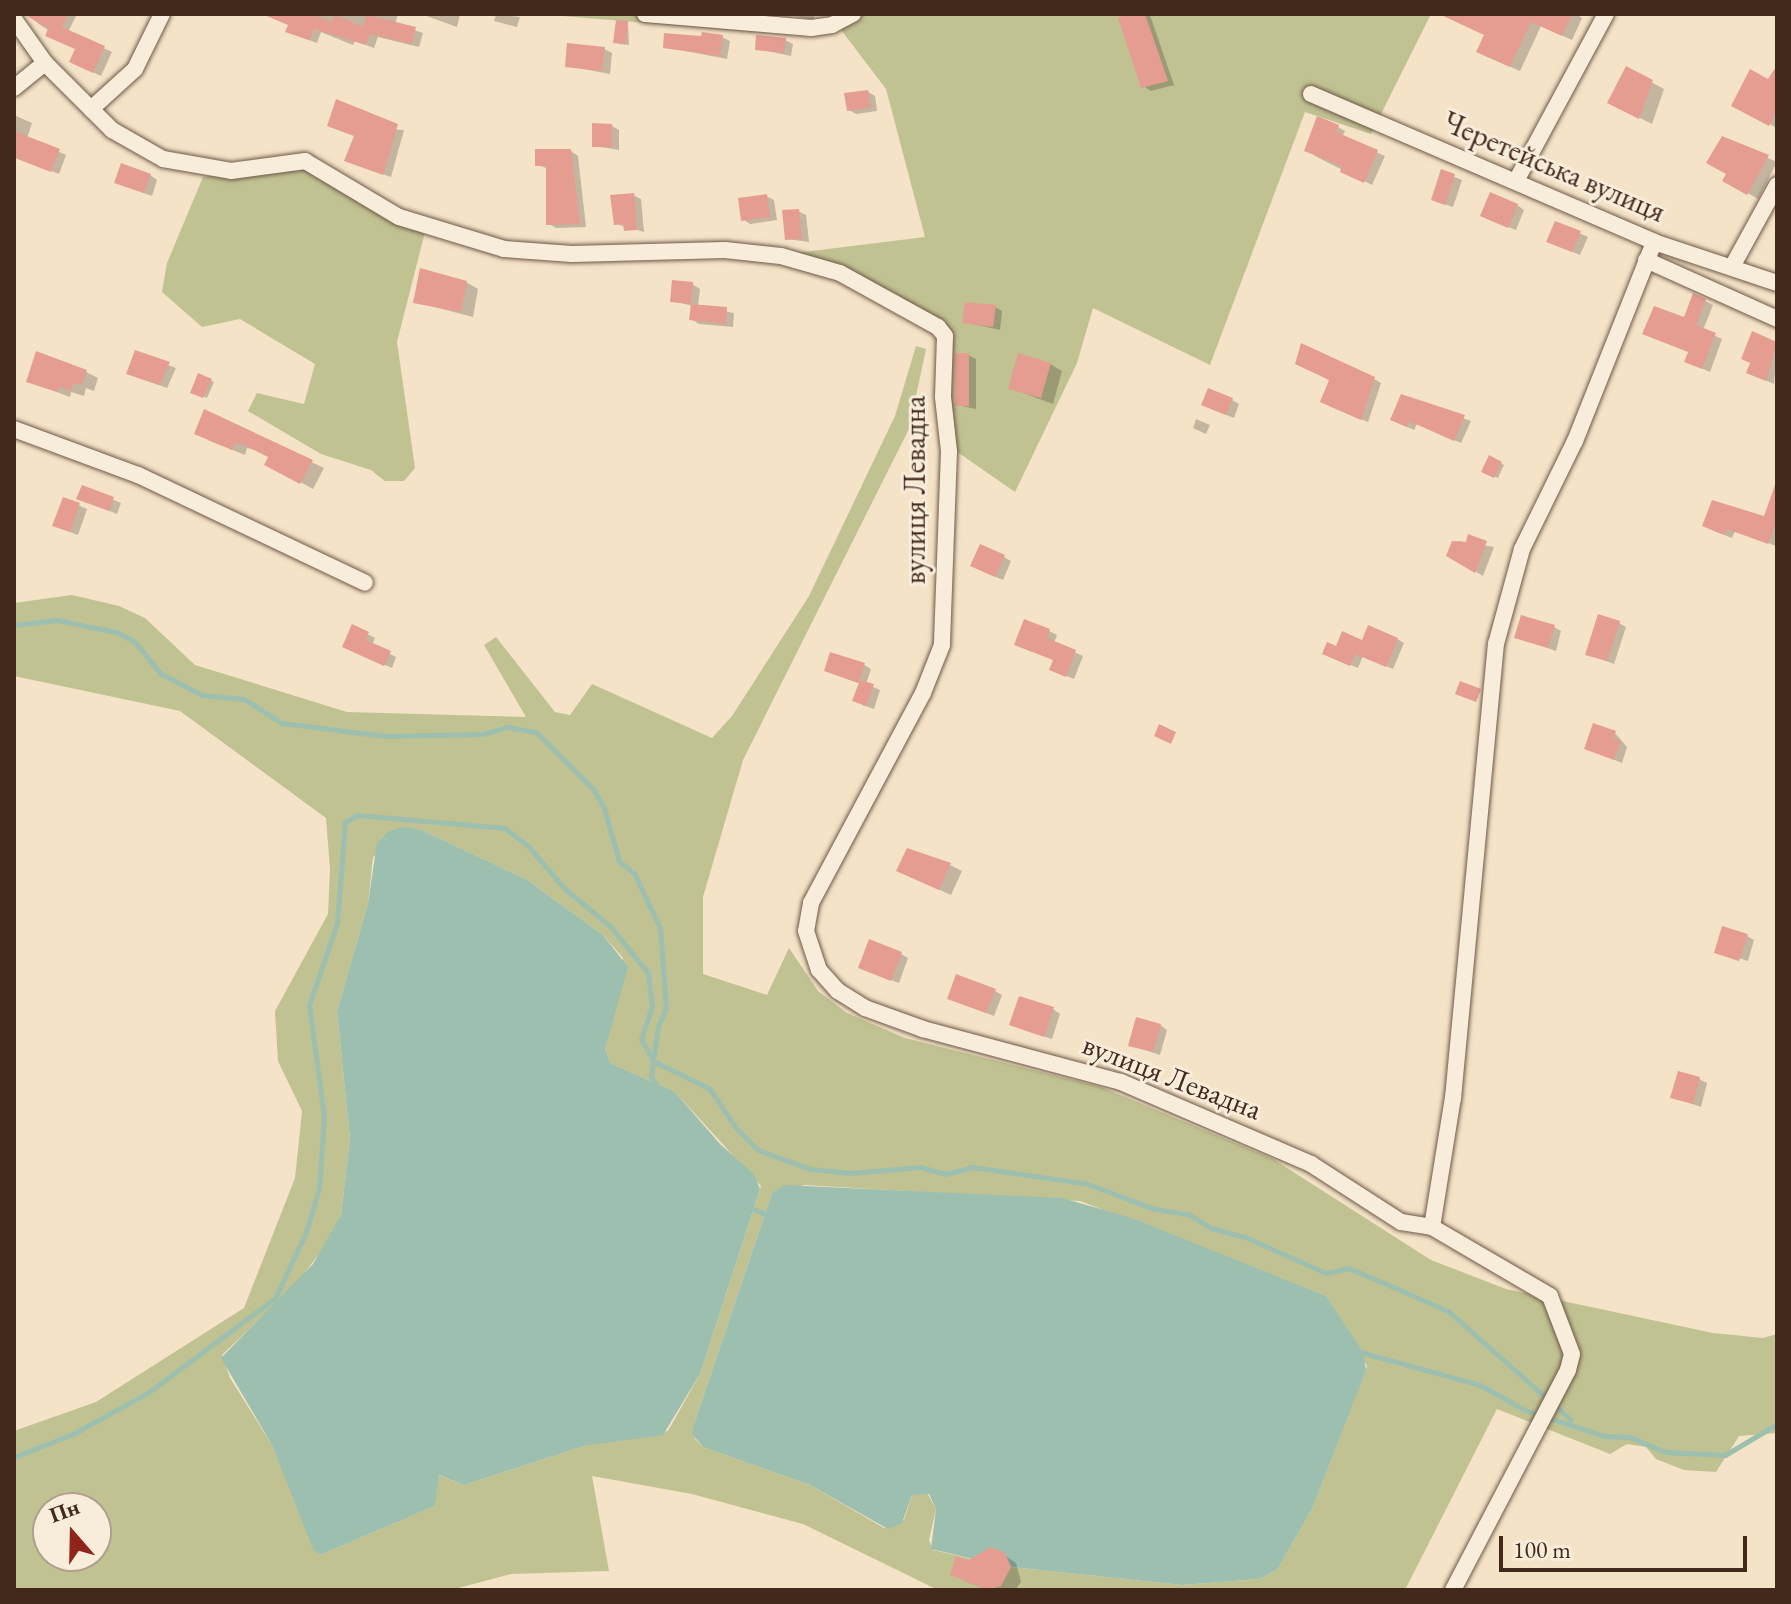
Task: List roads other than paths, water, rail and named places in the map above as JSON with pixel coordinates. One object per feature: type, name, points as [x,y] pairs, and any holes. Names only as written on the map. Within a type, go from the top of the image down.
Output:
[{"type":"street","points":[[91,109],[135,69],[162,14]]},
{"type":"street","points":[[645,14],[811,28],[832,25],[853,14]]},
{"type":"street","points":[[1516,181],[1606,14]]},
{"type":"street","name":"вулиця Левадна","points":[[14,19],[45,63],[91,109],[123,138],[163,159],[231,171],[305,161],[386,211],[472,242],[541,252],[725,250],[781,256],[840,273],[938,327],[945,336],[943,397],[949,451],[942,645],[923,693],[811,903],[806,931],[813,959],[832,986],[865,1008],[923,1029],[1121,1082],[1311,1164],[1401,1222],[1432,1227],[1550,1296],[1572,1354],[1453,1590]]},
{"type":"street","points":[[14,88],[45,63]]},
{"type":"street","name":"Черетейська вулиця","points":[[1311,94],[1654,242],[1733,265],[1777,283]]},
{"type":"street","points":[[1733,265],[1777,185]]},
{"type":"street","points":[[1432,1227],[1453,1098],[1499,625],[1522,549],[1575,441],[1654,242]]},
{"type":"street","points":[[1646,260],[1777,319]]},
{"type":"street","points":[[14,429],[150,480],[365,583]]},
{"type":"waterway","points":[[14,625],[57,620],[116,632],[135,642],[160,673],[202,695],[244,699],[282,723],[384,736],[484,734],[507,727],[536,732],[593,789],[604,808],[619,861],[634,873],[660,928],[666,1008],[658,1026],[651,1076],[658,1087]]},
{"type":"waterway","points":[[14,1457],[73,1434],[149,1392],[275,1298],[306,1232],[319,1188],[324,1116],[309,1005],[337,923],[345,822],[357,815],[505,828],[528,846],[565,889],[610,926],[648,973],[652,1006],[641,1039],[653,1061],[710,1089],[736,1128],[758,1150],[810,1169],[851,1173],[920,1167],[946,1174],[972,1167],[1088,1184],[1154,1209],[1190,1215],[1211,1228],[1245,1237],[1326,1273],[1349,1268],[1448,1311],[1571,1420]]},
{"type":"waterway","points":[[749,1207],[768,1216]]},
{"type":"waterway","points":[[1360,1352],[1480,1385],[1525,1410],[1604,1436],[1630,1437],[1665,1452],[1725,1455],[1777,1424]]}]
